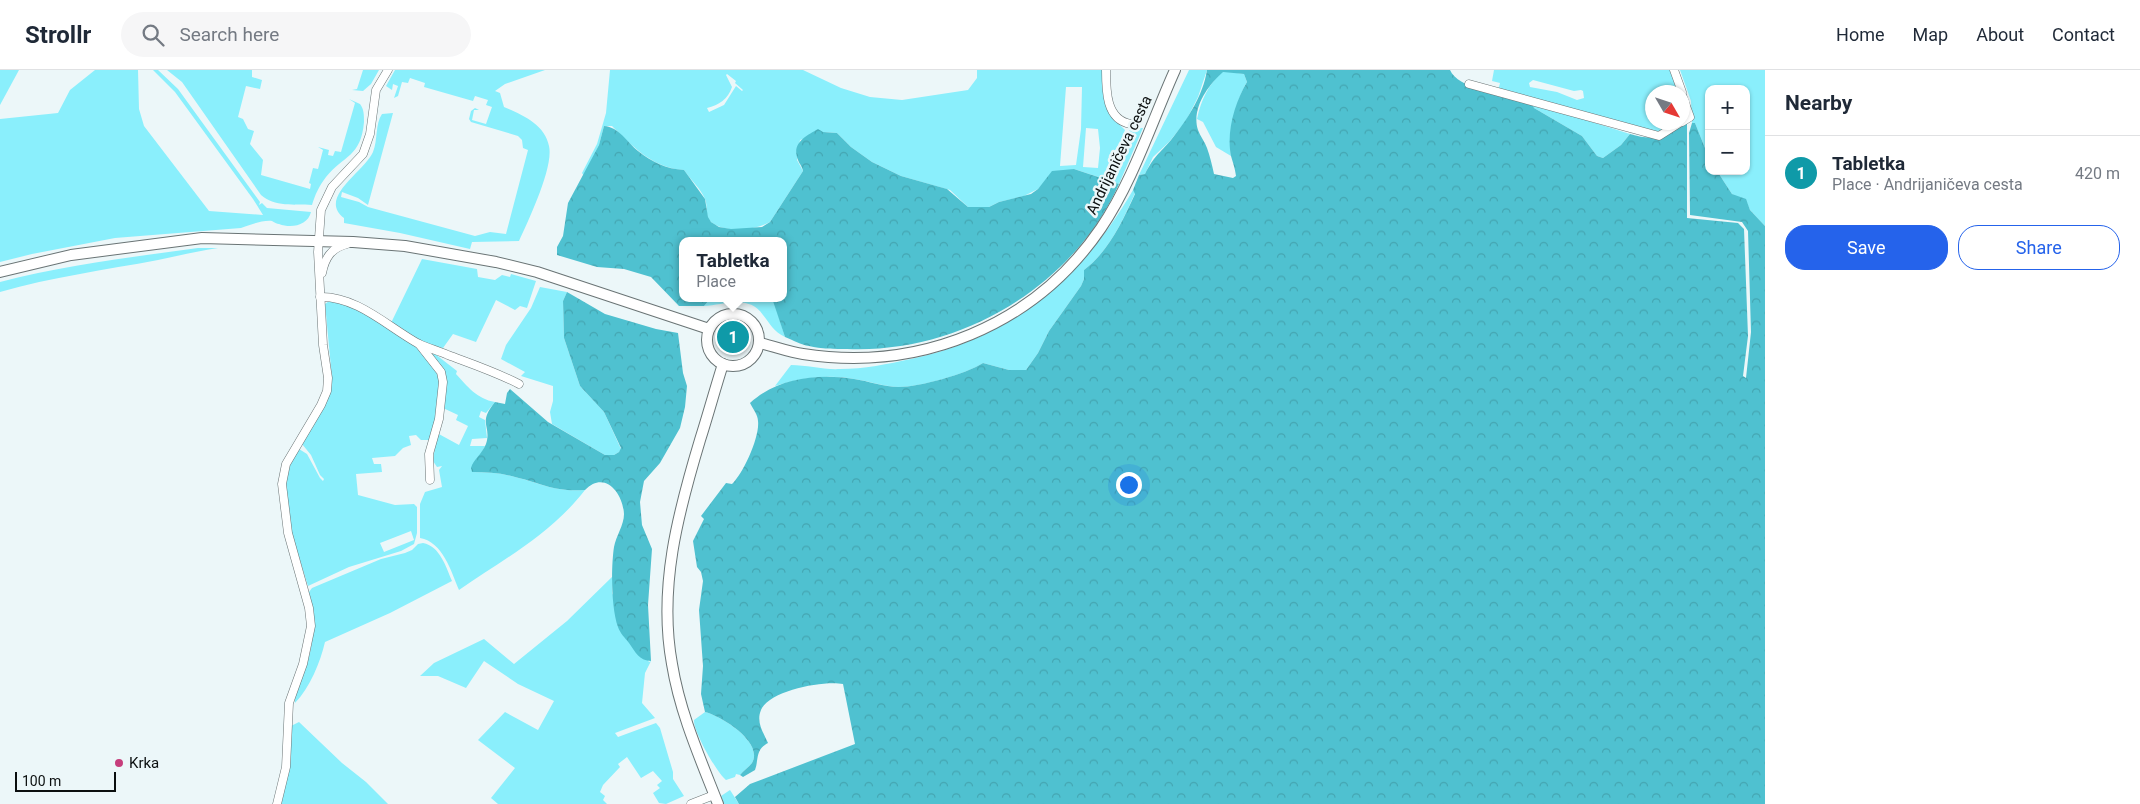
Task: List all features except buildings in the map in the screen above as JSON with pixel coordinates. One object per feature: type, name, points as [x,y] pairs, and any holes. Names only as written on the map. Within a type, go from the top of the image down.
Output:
[{"type":"main road","name":"Andrijaničeva cesta","points":[[759,342],[785,350],[821,356],[847,358],[909,354],[953,342],[993,324],[1041,292],[1077,257],[1100,228],[1119,197],[1175,70]]},
{"type":"main road","points":[[0,272],[71,255],[202,238],[319,240],[405,246],[505,264],[537,272],[708,329]]},
{"type":"main road","points":[[736,313],[750,320],[756,326],[759,342],[753,357],[746,362],[731,366],[723,364],[710,354],[706,338],[708,329],[719,317],[736,313]]},
{"type":"main road","points":[[716,799],[693,743],[676,687],[668,636],[667,584],[674,535],[688,479],[723,364]]},
{"type":"street","points":[[277,804],[286,767],[289,702],[303,664],[311,626],[307,600],[288,534],[282,493],[282,477],[286,464],[322,405],[327,392],[328,378],[323,345],[319,284],[321,210],[332,187],[363,154],[370,134],[376,90],[388,70]]},
{"type":"street","points":[[1106,70],[1109,106],[1117,119],[1123,123],[1131,124]]},
{"type":"street","points":[[1674,70],[1679,85]]},
{"type":"street","points":[[1469,84],[1659,136],[1669,130]]},
{"type":"street","points":[[319,284],[324,264],[334,250],[350,244],[379,244]]},
{"type":"street","points":[[320,297],[331,297],[351,304],[371,313],[419,344],[494,372],[519,384]]},
{"type":"street","points":[[419,344],[441,372],[443,382],[439,419],[429,454],[430,480]]},
{"type":"street","points":[[692,804],[716,799]]},
{"type":"shaded area","points":[[0,70],[19,70],[0,105]]},
{"type":"shaded area","points":[[95,70],[138,70],[139,109],[144,126],[209,211],[263,215],[175,92],[153,70],[158,70],[178,89],[260,202],[259,205],[262,203],[267,208],[311,212],[307,220],[294,226],[268,221],[241,228],[115,238],[0,262],[0,119],[58,113],[70,90]]},
{"type":"shaded area","points":[[167,70],[252,70],[252,77],[262,80],[260,89],[246,86],[238,117],[243,119],[248,129],[254,131],[250,144],[263,160],[261,175],[310,189],[311,184],[309,183],[313,168],[318,169],[323,150],[318,147],[329,150],[328,155],[333,156],[335,151],[341,152],[355,103],[349,99],[360,104],[363,110],[362,134],[351,154],[321,184],[312,205],[278,203],[261,195],[182,82]]},
{"type":"shaded area","points":[[363,70],[379,70],[371,84],[363,91],[352,90],[357,89]]},
{"type":"shaded area","points":[[395,70],[545,70],[505,84],[495,91],[500,93],[504,107],[525,117],[543,132],[549,146],[550,155],[544,180],[519,241],[472,242],[470,249],[400,233],[344,223],[344,218],[337,210],[336,202],[339,193],[373,152],[378,122],[382,114],[393,113],[368,205],[358,198],[342,192],[341,197],[359,202],[368,207],[475,236],[490,232],[506,234],[528,150],[523,148],[522,140],[518,136],[471,122],[469,119],[471,111],[475,108],[479,110],[474,110],[472,120],[486,124],[492,107],[486,105],[488,100],[475,96],[473,101],[424,87],[425,83],[410,78],[408,83],[402,82],[398,96],[394,98],[398,86],[393,84],[392,90],[386,86]]},
{"type":"shaded area","points":[[610,70],[803,70],[841,88],[870,97],[902,100],[968,90],[977,78],[977,70],[1105,70],[1116,121],[1125,130],[1121,141],[1108,161],[1110,164],[1131,129],[1143,128],[1119,184],[1074,169],[1046,180],[1038,189],[1024,196],[999,202],[989,207],[968,207],[950,190],[901,176],[872,162],[851,147],[837,133],[823,132],[800,140],[797,160],[803,171],[770,222],[748,229],[731,229],[723,228],[710,221],[703,195],[684,170],[653,161],[636,149],[612,126],[604,126],[599,145],[584,176],[582,173],[597,144],[606,113]],"holes":[[[727,74],[743,90],[736,86],[724,105],[709,112],[707,108],[722,101],[732,87]],[[1066,87],[1082,87],[1081,129],[1076,165],[1060,166]],[[1086,128],[1098,129],[1100,148],[1098,168],[1083,167]]]},
{"type":"shaded area","points":[[1189,70],[1207,70],[1198,97],[1186,121],[1169,142],[1153,157],[1145,174],[1139,175]]},
{"type":"shaded area","points":[[1494,70],[1677,70],[1681,85],[1645,85],[1645,130],[1663,130],[1653,135],[1498,91],[1500,83],[1492,81]],"holes":[[[1533,80],[1574,91],[1583,91],[1584,98],[1577,100],[1557,92],[1530,87],[1529,83]]]},
{"type":"shaded area","points":[[1680,70],[1765,70],[1765,226],[1750,210],[1747,203],[1732,194],[1720,175],[1750,175],[1750,85],[1705,85],[1705,148],[1695,123],[1692,123],[1690,85],[1685,85]]},
{"type":"shaded area","points":[[1223,71],[1244,74],[1247,82],[1239,99],[1234,118],[1231,156],[1216,147],[1203,122],[1197,119],[1206,93]]},
{"type":"shaded area","points":[[1532,103],[1630,134],[1621,145],[1603,158],[1597,156],[1582,136],[1534,108]]},
{"type":"shaded area","points":[[1133,190],[1135,193],[1114,235],[1101,254],[1084,270],[1084,279],[1081,286],[1049,331],[1038,353],[1026,370],[1009,370],[983,363],[954,375],[930,382],[899,387],[834,377],[804,379],[775,386],[791,365],[828,369],[876,366],[948,349],[982,336],[1013,319],[1041,299],[1067,276],[1113,222]]},
{"type":"shaded area","points":[[198,248],[218,248],[59,278],[0,292],[0,282],[24,276],[99,262]]},
{"type":"shaded area","points":[[422,259],[477,269],[478,277],[495,280],[502,275],[510,277],[511,274],[536,281],[527,308],[520,306],[515,310],[496,300],[476,342],[453,334],[443,348],[436,347],[429,345],[391,323]]},
{"type":"shaded area","points":[[540,287],[567,292],[563,301],[564,338],[580,386],[604,412],[621,449],[614,455],[605,455],[552,424],[550,412],[553,401],[553,386],[521,376],[525,372],[501,359],[506,345],[531,308]]},
{"type":"shaded area","points":[[332,299],[353,307],[413,341],[440,374],[440,404],[431,440],[421,440],[416,435],[409,436],[411,445],[403,448],[395,456],[372,458],[374,464],[381,464],[382,472],[356,474],[358,495],[395,505],[414,504],[417,507],[417,533],[414,544],[401,551],[349,567],[308,586],[292,535],[285,477],[291,461],[299,449],[307,454],[320,478],[323,481],[324,479],[320,475],[311,455],[302,444],[315,421],[332,378],[325,304]],"holes":[[[411,531],[414,540],[384,552],[380,543]]]},
{"type":"shaded area","points":[[708,302],[736,302],[704,306]]},
{"type":"shaded area","points":[[736,302],[774,302],[785,337],[775,330],[757,309]]},
{"type":"shaded area","points":[[733,321],[745,326],[750,338],[745,350],[733,355],[721,350],[716,338],[721,326]]},
{"type":"shaded area","points":[[430,350],[457,371],[456,374],[473,391],[483,398],[495,402],[486,413],[481,411],[479,417],[485,420],[487,438],[472,439],[470,446],[485,446],[472,472],[505,475],[557,489],[585,490],[572,506],[542,533],[459,590],[449,566],[440,551],[435,545],[420,538],[420,504],[425,492],[442,487],[439,470],[442,466],[437,467],[433,461],[437,433],[459,445],[468,426],[456,420],[458,415],[443,408],[445,382],[427,353]]},
{"type":"shaded area","points":[[423,543],[434,548],[438,553],[452,581],[390,613],[325,642],[314,674],[295,703],[296,692],[304,673],[312,643],[313,613],[309,592],[312,588],[381,559],[405,553],[412,550],[418,544]]},
{"type":"shaded area","points":[[613,576],[612,593],[649,662],[651,661],[645,673],[642,703],[655,718],[615,733],[618,737],[656,723],[660,728],[673,772],[673,779],[684,796],[666,804],[659,803],[653,793],[660,788],[657,785],[662,781],[653,771],[641,778],[627,757],[618,764],[620,767],[603,785],[600,792],[605,796],[603,800],[607,804],[498,804],[491,798],[515,768],[478,740],[505,712],[538,730],[554,701],[518,684],[484,661],[466,688],[438,676],[420,676],[434,663],[484,639],[514,664],[567,621]]},
{"type":"shaded area","points":[[705,712],[730,724],[747,739],[752,747],[754,755],[752,763],[740,775],[736,774],[735,777],[726,780],[706,751],[697,733],[694,720]]},
{"type":"shaded area","points":[[299,722],[388,804],[280,804],[291,753],[291,726]]},
{"type":"shaded area","points":[[730,790],[739,804],[724,804],[721,796]]},
{"type":"green space","points":[[1207,70],[1450,70],[1463,83],[1474,88],[1532,103],[1534,108],[1582,136],[1597,156],[1603,158],[1621,145],[1630,134],[1653,137],[1674,130],[1687,130],[1687,218],[1738,223],[1744,229],[1748,336],[1743,376],[1746,378],[1751,332],[1748,231],[1742,222],[1690,215],[1689,133],[1692,123],[1695,123],[1705,148],[1705,175],[1720,175],[1732,194],[1746,199],[1750,210],[1765,226],[1765,804],[739,804],[735,797],[750,784],[855,744],[843,684],[811,685],[798,688],[775,697],[766,703],[761,710],[759,719],[768,743],[759,752],[755,770],[743,777],[740,775],[752,763],[754,755],[752,747],[747,739],[730,724],[705,712],[701,694],[703,666],[699,610],[703,581],[701,572],[697,567],[693,541],[704,519],[701,516],[726,483],[732,484],[750,455],[758,428],[758,421],[750,403],[773,388],[799,379],[812,377],[840,377],[899,387],[918,385],[942,379],[983,363],[1009,370],[1026,370],[1038,353],[1049,331],[1081,286],[1084,279],[1084,270],[1101,254],[1114,235],[1135,194],[1133,190],[1139,175],[1145,174],[1154,159],[1183,124],[1194,107],[1202,89]],"holes":[[[1223,72],[1244,74],[1247,82],[1235,108],[1231,127],[1230,147],[1236,176],[1233,178],[1214,174],[1207,148],[1196,122],[1199,106],[1202,98]]]},
{"type":"green space","points":[[604,126],[609,127],[618,132],[638,151],[654,162],[684,170],[705,199],[708,217],[711,222],[719,227],[731,229],[762,227],[770,222],[803,171],[796,154],[798,145],[805,137],[818,129],[823,132],[837,133],[851,147],[872,162],[901,176],[947,189],[968,207],[989,207],[999,202],[1031,194],[1038,189],[1052,171],[1074,169],[1119,184],[1099,221],[1073,254],[1042,283],[1008,307],[970,326],[930,340],[889,348],[818,348],[803,345],[785,337],[773,302],[787,302],[787,237],[679,237],[679,302],[708,302],[704,306],[679,306],[651,277],[624,269],[597,267],[557,255],[557,247],[563,236],[568,203],[599,145]]},
{"type":"green space","points":[[567,292],[605,314],[656,329],[678,333],[683,373],[687,386],[685,407],[680,428],[660,463],[644,481],[640,502],[642,525],[652,549],[648,605],[651,661],[641,658],[636,653],[620,631],[616,619],[612,587],[613,555],[624,514],[623,506],[616,491],[611,486],[599,482],[592,484],[585,490],[557,489],[505,475],[472,472],[471,468],[486,444],[487,415],[495,402],[505,404],[507,393],[510,389],[548,422],[605,455],[614,455],[619,452],[621,448],[604,412],[580,386],[564,338],[563,301]]},
{"type":"place","name":"Tabletka","points":[[733,337]]},
{"type":"place","name":"Krka","points":[[119,763]]}]
